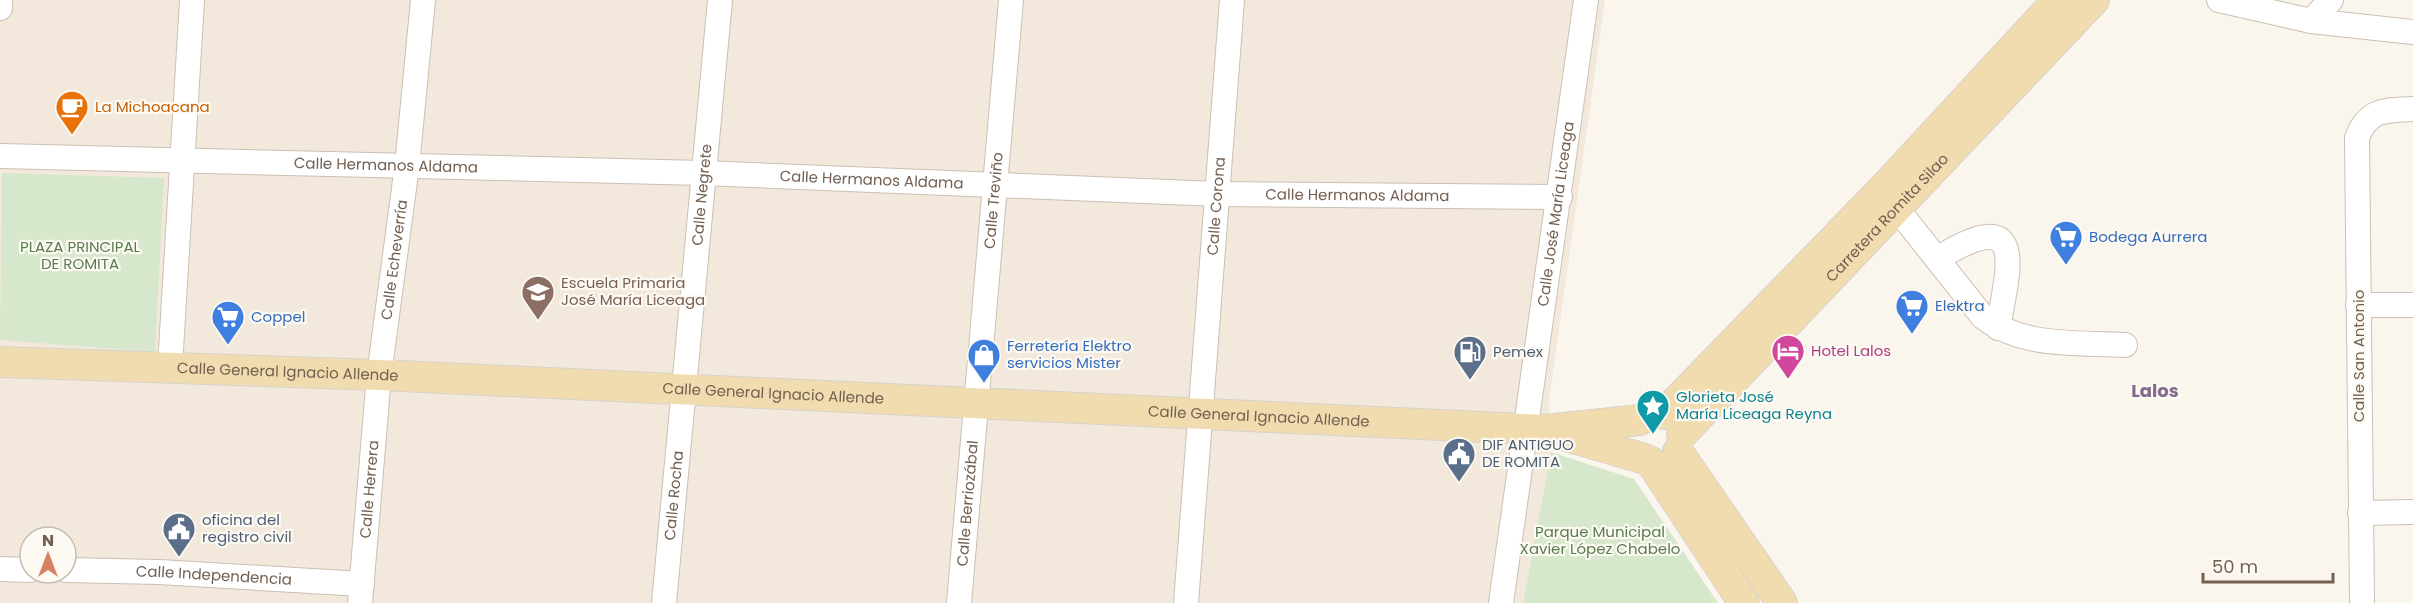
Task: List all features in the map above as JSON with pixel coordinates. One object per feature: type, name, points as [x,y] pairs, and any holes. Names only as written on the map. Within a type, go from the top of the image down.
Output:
[{"type":"main road","name":"Carretera Romita Silao","points":[[1890,200],[2058,0]]},
{"type":"main road","name":"Carretera Romita Silao","points":[[1660,440],[1890,200],[2094,0]]},
{"type":"main road","name":"Calle General Ignacio Allende","points":[[0,362],[170,366],[975,402],[1535,429],[1660,440]]},
{"type":"main road","name":"Calle General Ignacio Allende","points":[[1535,429],[1660,440]]},
{"type":"main road","points":[[1660,440],[1744,603]]},
{"type":"main road","points":[[1660,440],[1782,603]]},
{"type":"street","points":[[0,0],[0,8]]},
{"type":"street","points":[[170,366],[192,0]]},
{"type":"street","name":"Calle Echeverría","points":[[380,375],[407,166],[423,0]]},
{"type":"street","name":"Calle Negrete","points":[[684,389],[720,0]]},
{"type":"street","name":"Calle Treviño","points":[[975,402],[1011,0]]},
{"type":"street","name":"Calle Corona","points":[[1186,603],[1232,0]]},
{"type":"street","name":"Calle José María Liceaga","points":[[1502,603],[1535,429],[1560,197],[1586,0]]},
{"type":"street","points":[[2219,0],[2311,21],[2413,32]]},
{"type":"street","points":[[2311,21],[2331,0]]},
{"type":"street","name":"Calle San Antonio","points":[[2362,603],[2357,138],[2362,125],[2373,115],[2389,110],[2413,109]]},
{"type":"street","name":"Calle Hermanos Aldama","points":[[0,156],[704,173],[994,183],[1217,194],[1560,197]]},
{"type":"street","points":[[1890,200],[1983,317],[1998,328],[2014,336],[2036,339],[2125,345]]},
{"type":"street","points":[[1937,259],[1977,237],[1991,237],[2003,242],[2008,253],[2009,266],[1998,328]]},
{"type":"street","points":[[2358,305],[2413,305]]},
{"type":"street","name":"Calle Herrera","points":[[361,593],[380,375]]},
{"type":"street","name":"Calle Rocha","points":[[664,603],[684,389]]},
{"type":"street","name":"Calle Berriozábal","points":[[959,603],[975,402]]},
{"type":"street","points":[[2360,513],[2413,512]]},
{"type":"street","points":[[0,569],[18,570]]},
{"type":"street","name":"Calle Independencia","points":[[78,570],[159,572],[361,593]]},
{"type":"shaded area","points":[[0,0],[1605,0],[1549,401],[1551,452],[1523,603],[0,603]]},
{"type":"green space","name":"PLAZA PRINCIPAL DE ROMITA","points":[[2,173],[164,178],[155,352],[0,340]]},
{"type":"green space","name":"Parque Municipal Xavier López Chabelo","points":[[1551,452],[1634,479],[1718,603],[1523,603]]},
{"type":"place","name":"La Michoacana","points":[[72,136]]},
{"type":"place","name":"Bodega Aurrera","points":[[2066,266]]},
{"type":"place","name":"Escuela Primaria José María Liceaga","points":[[538,321]]},
{"type":"place","name":"Elektra","points":[[1912,335]]},
{"type":"place","name":"Coppel","points":[[228,346]]},
{"type":"place","name":"Hotel Lalos","points":[[1788,380]]},
{"type":"place","name":"Pemex","points":[[1470,381]]},
{"type":"place","name":"Ferretería Elektro servicios Mister","points":[[984,384]]},
{"type":"place","name":"Glorieta José María Liceaga Reyna","points":[[1653,435]]},
{"type":"place","name":"DIF ANTIGUO DE ROMITA","points":[[1459,483]]},
{"type":"place","name":"oficina del registro civil","points":[[179,558]]},
{"type":"district","name":"Lalos","points":[[2155,391]]}]
